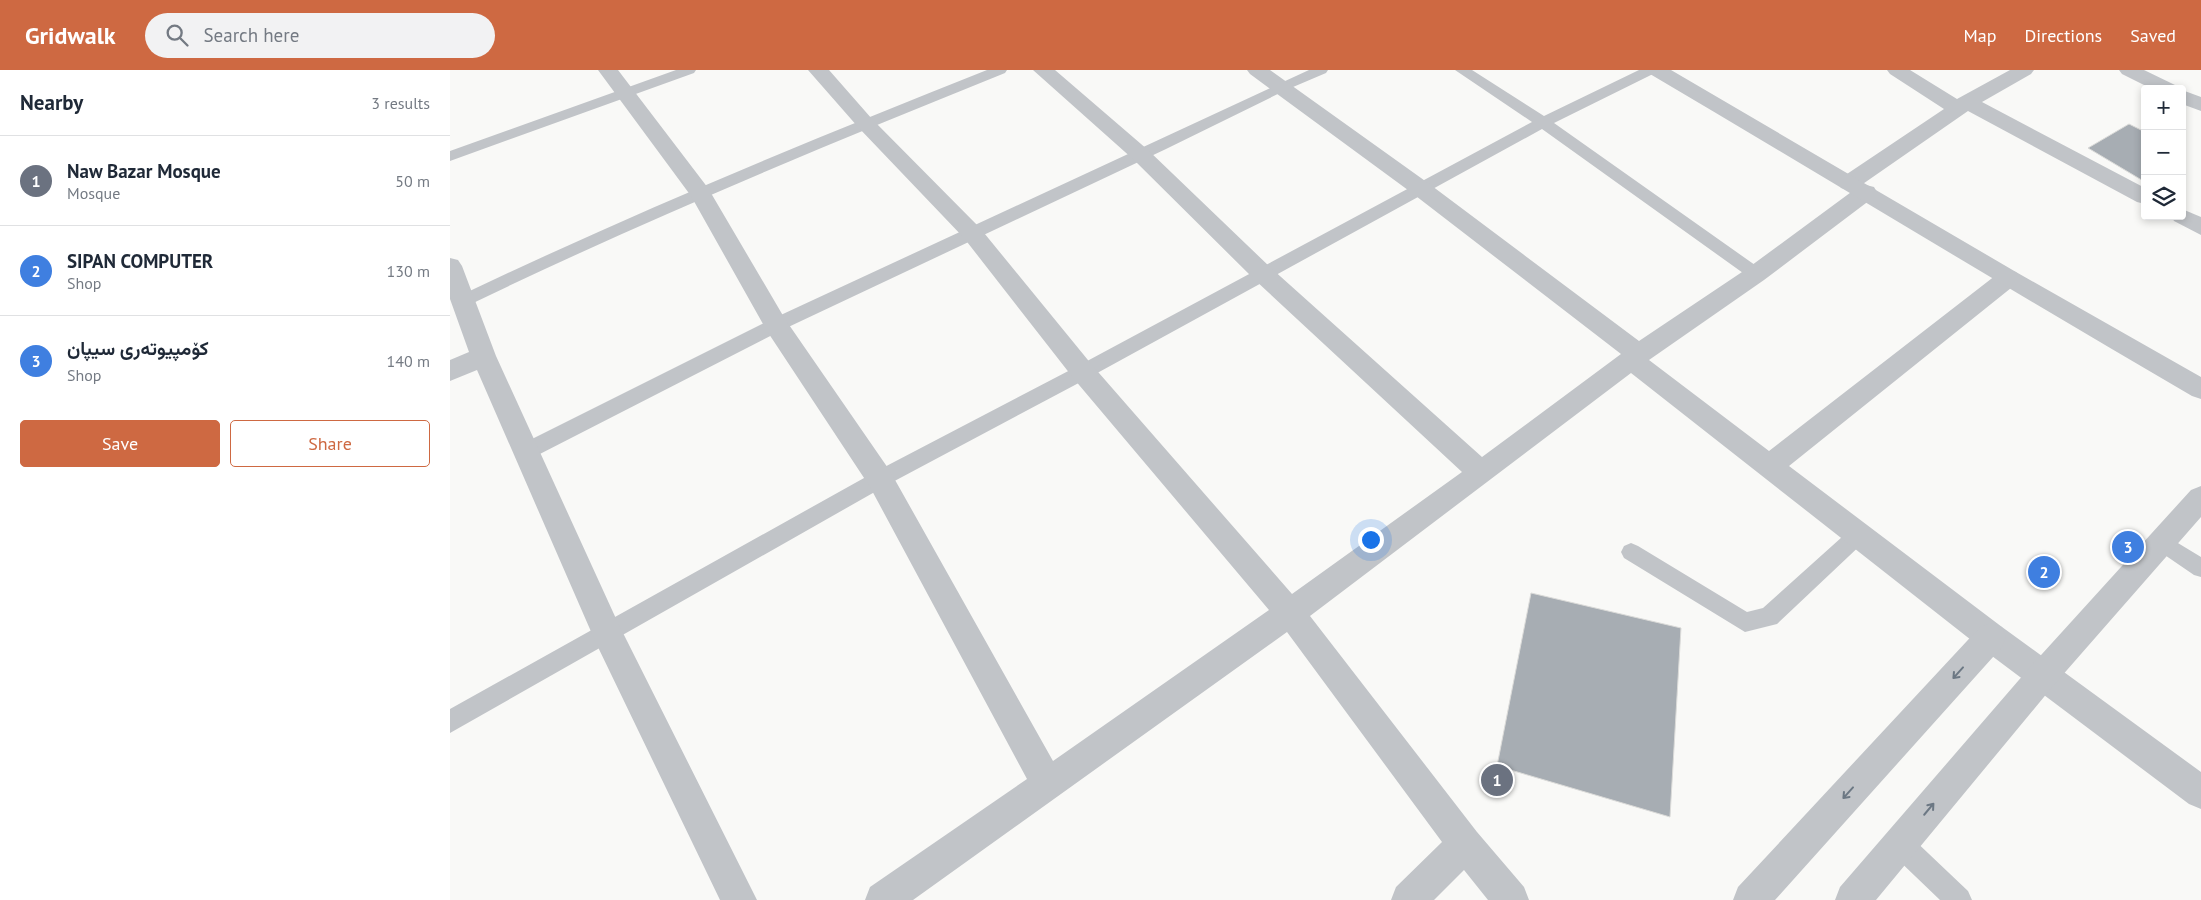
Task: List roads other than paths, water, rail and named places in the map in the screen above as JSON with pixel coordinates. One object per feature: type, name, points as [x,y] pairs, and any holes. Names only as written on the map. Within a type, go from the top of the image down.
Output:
[{"type":"street","points":[[608,70],[623,93],[700,193],[776,325],[880,479],[1048,785]]},
{"type":"street","points":[[818,70],[865,123],[972,233],[1083,372],[1290,613],[1511,900]]},
{"type":"street","points":[[1043,70],[1141,155],[1263,274],[1482,473]]},
{"type":"street","points":[[1257,70],[1420,188],[1636,357],[1770,465],[1990,636],[2201,792]]},
{"type":"street","points":[[1657,70],[2008,278],[2201,389]]},
{"type":"street","points":[[1898,70],[1962,105],[2141,195]]},
{"type":"street","points":[[883,900],[1290,613],[1482,473],[1636,357],[1756,274],[1857,188],[1962,105],[2024,70]]},
{"type":"street","points":[[2129,70],[2160,85]]},
{"type":"street","points":[[2186,98],[2201,105]]},
{"type":"street","points":[[2186,218],[2201,227]]},
{"type":"street","points":[[450,266],[483,356],[607,633],[739,900]]},
{"type":"street","points":[[1770,465],[2008,278]]},
{"type":"street","points":[[450,371],[483,356]]},
{"type":"street","points":[[1853,900],[2042,676],[2163,543],[2201,498]]},
{"type":"street","points":[[1751,900],[1990,636]]},
{"type":"street","points":[[1409,900],[1466,844]]},
{"type":"lane","points":[[450,156],[689,70]]},
{"type":"lane","points":[[462,301],[536,265],[700,193],[865,123],[1000,70]]},
{"type":"lane","points":[[527,451],[776,325],[1141,155],[1280,87],[1321,70]]},
{"type":"lane","points":[[1462,70],[1543,122],[1756,274]]},
{"type":"lane","points":[[450,722],[880,479],[1083,372],[1543,122],[1650,70]]},
{"type":"lane","points":[[1631,552],[1745,622],[1769,617],[1859,534]]},
{"type":"lane","points":[[2163,543],[2201,568]]},
{"type":"lane","points":[[1900,844],[1959,900]]},
{"type":"place","name":"کۆمپیوتەری سیپان","points":[[2128,547]]},
{"type":"place","name":"SIPAN COMPUTER","points":[[2044,572]]},
{"type":"place","name":"Naw Bazar Mosque","points":[[1497,780]]}]
